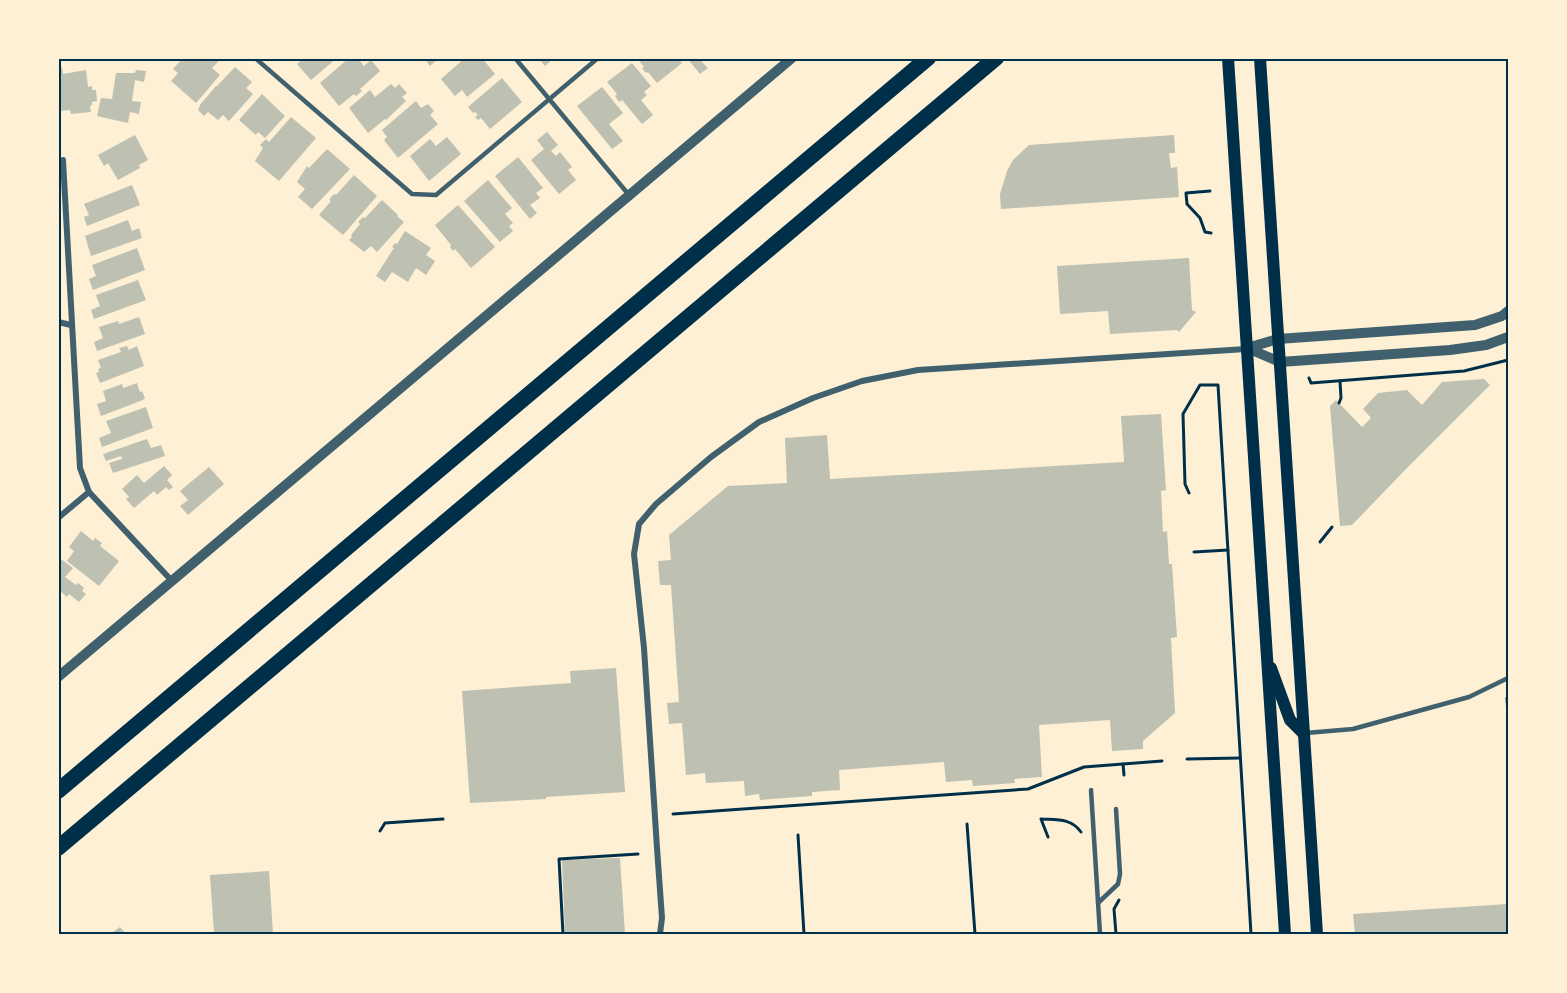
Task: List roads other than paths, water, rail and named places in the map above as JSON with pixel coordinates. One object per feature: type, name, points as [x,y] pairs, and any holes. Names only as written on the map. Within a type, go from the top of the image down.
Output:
[{"type":"highway","points":[[58,791],[928,58]]},
{"type":"highway","points":[[58,848],[996,58]]},
{"type":"main road","points":[[1228,58],[1285,934]]},
{"type":"main road","points":[[1260,58],[1317,934]]},
{"type":"main road","points":[[1267,659],[1290,720],[1304,734]]},
{"type":"street","points":[[58,677],[792,58]]},
{"type":"street","points":[[63,160],[80,468],[89,492],[172,581]]},
{"type":"street","points":[[660,934],[662,918],[644,648],[634,554],[639,524],[656,504],[711,457],[759,422],[813,398],[862,381],[918,370],[1247,348],[1278,339],[1475,325],[1502,316],[1509,311]]},
{"type":"street","points":[[58,322],[71,325]]},
{"type":"street","points":[[1247,348],[1280,362],[1450,350],[1486,345],[1509,337]]},
{"type":"street","points":[[58,518],[89,492]]},
{"type":"lane","points":[[255,58],[412,194],[436,195],[598,58]]},
{"type":"lane","points":[[515,58],[629,195]]},
{"type":"lane","points":[[1304,734],[1353,729],[1469,697],[1509,678]]},
{"type":"lane","points":[[1091,790],[1100,934]]},
{"type":"lane","points":[[1098,903],[1118,884],[1120,874],[1116,809]]}]
